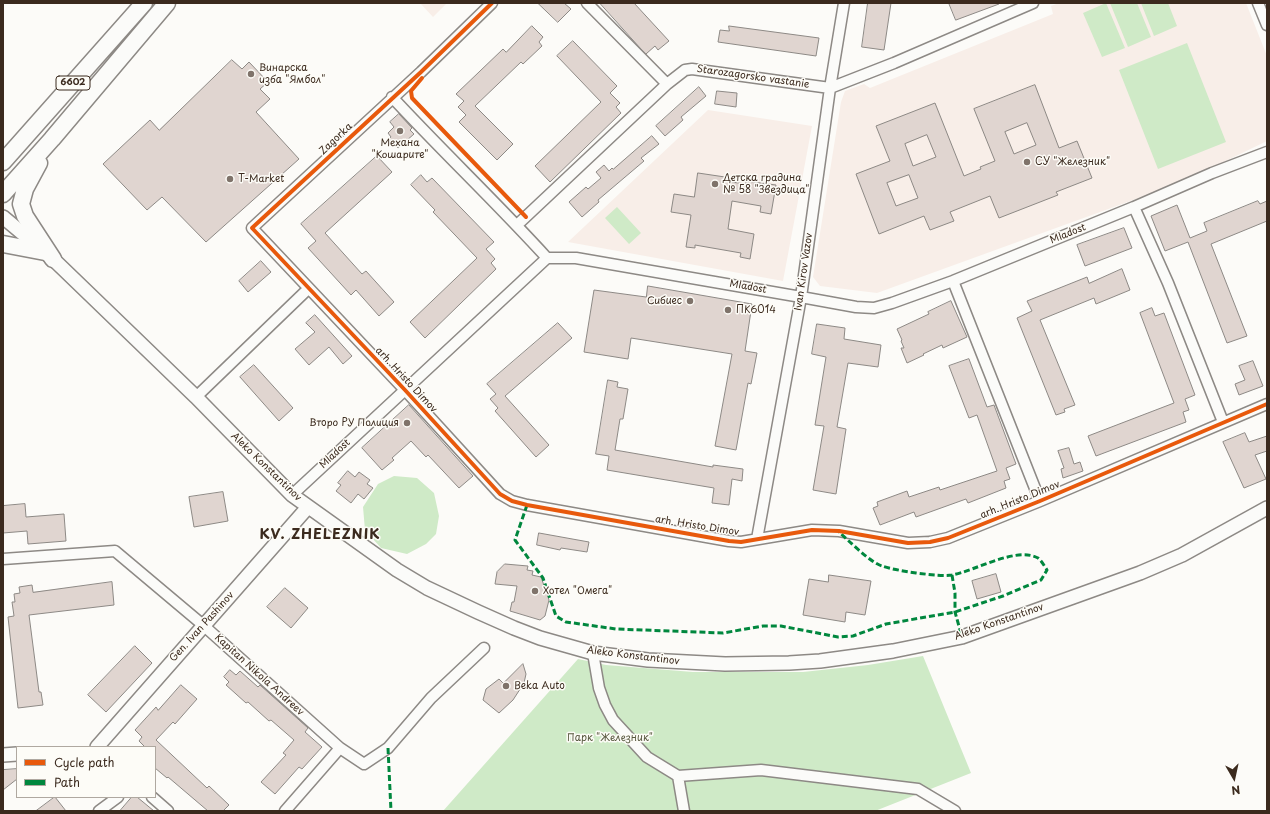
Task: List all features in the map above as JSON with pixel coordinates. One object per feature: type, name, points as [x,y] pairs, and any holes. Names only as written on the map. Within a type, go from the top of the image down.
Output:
[{"type":"main road","name":"6602","points":[[3,162],[144,3]]},
{"type":"main road","name":"6602","points":[[49,256],[22,211],[22,196],[25,189],[52,139],[168,3]]},
{"type":"main road","points":[[3,194],[52,139]]},
{"type":"main road","points":[[3,244],[49,256]]},
{"type":"street","name":"Zagorka","points":[[308,289],[252,228],[392,97],[421,72],[492,3]]},
{"type":"street","points":[[587,3],[666,84]]},
{"type":"street","name":"Ivan Kirov Vazov","points":[[757,539],[802,297],[830,88],[844,3]]},
{"type":"street","name":"Starozagorsko vastanie","points":[[517,225],[666,84],[685,70],[692,69],[830,88],[894,63],[1033,3]]},
{"type":"street","points":[[1258,3],[1267,25]]},
{"type":"street","points":[[392,97],[431,139],[517,225],[547,258]]},
{"type":"street","name":"Mladost","points":[[292,495],[547,258],[576,258],[856,307],[874,308],[953,281],[1134,207],[1212,172],[1267,152]]},
{"type":"street","points":[[1134,207],[1168,283],[1223,422]]},
{"type":"street","name":"Aleko Konstantinov","points":[[3,217],[49,256],[196,397],[292,495],[308,507],[397,570],[428,588],[514,628],[540,638],[593,653],[648,660],[688,663],[789,663],[855,657],[931,644],[962,637],[1140,573],[1182,555],[1267,508]]},
{"type":"street","points":[[953,281],[1040,501]]},
{"type":"street","points":[[196,397],[308,289]]},
{"type":"street","name":"arh. Hristo Dimov","points":[[308,289],[405,390],[500,494],[512,501],[527,505],[729,541],[741,542],[812,530],[839,532],[908,543],[930,542],[948,538],[1040,501],[1267,404]]},
{"type":"street","name":"Gen. Ivan Pashinov","points":[[98,746],[308,507]]},
{"type":"street","name":"Kapitan Nikola Andreev","points":[[3,559],[115,551],[204,625],[340,748],[364,764],[388,748],[431,698],[484,648]]},
{"type":"street","points":[[593,653],[599,688],[613,720],[647,757],[678,776],[761,770],[918,789],[955,811]]},
{"type":"street","points":[[285,811],[340,748]]},
{"type":"street","points":[[3,755],[16,754]]},
{"type":"street","points":[[678,776],[684,811]]},
{"type":"street","points":[[98,811],[117,798]]},
{"type":"street","points":[[153,798],[168,811]]},
{"type":"shaded area","points":[[420,3],[447,3],[433,17]]},
{"type":"shaded area","name":"СУ \"Железник\"","points":[[1059,3],[1246,3],[1267,56],[1267,141],[1180,183],[877,293],[820,286],[813,277],[841,102],[845,91],[864,84],[870,88],[1053,14],[1051,6]]},
{"type":"shaded area","name":"Детска градина № 58 \"Звездица\"","points":[[708,110],[812,126],[783,281],[568,242]]},
{"type":"green space","points":[[1106,3],[1125,48],[1102,57],[1083,13]]},
{"type":"green space","points":[[1110,3],[1137,3],[1151,37],[1128,47]]},
{"type":"green space","points":[[1141,3],[1168,3],[1177,26],[1154,36]]},
{"type":"green space","points":[[1187,43],[1226,142],[1158,169],[1119,70]]},
{"type":"green space","points":[[617,207],[641,233],[629,244],[605,218]]},
{"type":"green space","points":[[394,476],[417,478],[434,493],[439,516],[436,534],[426,544],[407,554],[381,548],[365,530],[363,507],[378,484]]},
{"type":"green space","name":"Парк \"Железник\"","points":[[923,656],[971,773],[875,811],[443,811],[578,659],[606,665],[693,672],[803,672],[868,665]]},
{"type":"building","points":[[538,3],[564,3],[571,9],[558,22]]},
{"type":"building","points":[[600,3],[634,3],[669,41],[658,50],[655,46],[646,54]]},
{"type":"building","points":[[868,3],[891,3],[884,50],[862,47]]},
{"type":"building","points":[[949,3],[999,3],[999,4],[956,20]]},
{"type":"building","points":[[532,26],[543,37],[539,42],[542,46],[523,64],[521,62],[475,106],[513,144],[497,160],[459,122],[466,115],[458,107],[464,101],[456,94],[503,49],[506,52]]},
{"type":"building","points":[[729,26],[819,38],[816,56],[718,42],[720,30],[729,31]]},
{"type":"building","points":[[573,41],[617,86],[610,93],[620,103],[616,107],[621,113],[550,182],[535,166],[601,102],[557,56]]},
{"type":"building","points":[[232,60],[242,69],[249,62],[268,82],[260,89],[270,99],[256,112],[299,159],[206,242],[162,197],[147,210],[103,164],[150,120],[159,130]]},
{"type":"building","points":[[1035,85],[1059,148],[1077,141],[1092,178],[1056,192],[1058,195],[999,218],[990,196],[950,212],[954,221],[930,230],[924,216],[879,234],[856,174],[890,161],[876,126],[935,103],[964,176],[995,161],[974,109]],"holes":[[[1027,123],[1036,145],[1014,154],[1005,132]],[[927,135],[936,157],[913,166],[905,144]],[[909,175],[918,198],[896,206],[887,183]]]},
{"type":"building","points":[[699,87],[706,96],[681,117],[683,120],[665,136],[656,126]]},
{"type":"building","points":[[717,91],[737,93],[736,107],[715,104]]},
{"type":"building","name":"Механа \"Кошарите\"","points":[[399,114],[412,128],[410,130],[414,134],[398,148],[389,139],[391,137],[388,133],[394,127],[390,122]]},
{"type":"building","points":[[652,136],[659,144],[641,158],[644,161],[598,200],[599,202],[582,217],[569,202],[586,187],[588,189],[601,178],[596,172],[604,165],[609,171],[612,168],[613,169]]},
{"type":"building","points":[[377,156],[392,172],[325,233],[362,274],[366,271],[394,302],[379,316],[356,290],[351,295],[308,248],[316,241],[301,224]]},
{"type":"building","points":[[698,173],[725,177],[724,181],[746,184],[746,181],[776,185],[771,214],[760,212],[761,206],[732,201],[728,229],[754,234],[750,259],[740,257],[741,253],[695,245],[695,248],[686,247],[691,215],[671,212],[674,194],[694,197]]},
{"type":"building","points":[[421,175],[427,182],[432,178],[494,242],[486,249],[495,259],[491,263],[496,269],[425,338],[410,322],[477,258],[433,212],[435,210],[411,185]]},
{"type":"building","points":[[1258,201],[1260,204],[1267,201],[1267,221],[1211,244],[1247,336],[1227,343],[1188,242],[1165,251],[1151,216],[1177,205],[1190,238],[1207,231],[1204,223]]},
{"type":"building","points":[[1124,228],[1132,248],[1085,266],[1077,245]]},
{"type":"building","points":[[261,261],[271,272],[248,292],[239,281]]},
{"type":"building","points":[[1122,269],[1130,290],[1096,304],[1094,298],[1040,320],[1075,405],[1064,409],[1065,412],[1056,415],[1017,318],[1032,311],[1027,301],[1087,277],[1089,283]]},
{"type":"building","points":[[648,286],[752,304],[745,351],[757,353],[751,384],[748,383],[736,450],[715,446],[732,354],[631,338],[628,359],[584,352],[594,290],[646,297]]},
{"type":"building","points":[[951,301],[967,337],[943,348],[942,345],[907,363],[901,348],[904,348],[901,341],[902,340],[897,329],[929,314],[928,312]]},
{"type":"building","points":[[1152,308],[1155,316],[1164,313],[1195,395],[1185,399],[1189,410],[1183,412],[1186,422],[1096,456],[1088,436],[1174,403],[1140,313]]},
{"type":"building","points":[[315,315],[352,356],[343,364],[329,347],[309,365],[295,349],[315,332],[306,323]]},
{"type":"building","points":[[558,323],[572,338],[505,396],[549,445],[536,457],[495,411],[498,408],[490,399],[496,394],[487,384]]},
{"type":"building","points":[[817,324],[845,328],[844,339],[881,345],[878,367],[848,363],[837,427],[846,429],[836,494],[813,490],[824,426],[815,425],[826,357],[812,354]]},
{"type":"building","points":[[969,359],[987,407],[994,405],[1016,464],[1006,468],[1010,479],[1004,481],[1006,488],[968,503],[966,499],[916,517],[914,512],[880,525],[873,508],[878,506],[877,502],[907,491],[909,497],[939,487],[940,490],[997,471],[977,415],[969,418],[949,366]]},
{"type":"building","points":[[1253,361],[1263,386],[1239,395],[1235,384],[1245,380],[1239,366]]},
{"type":"building","points":[[254,365],[293,408],[279,421],[240,377]]},
{"type":"building","points":[[608,380],[618,382],[617,387],[628,389],[623,419],[620,419],[615,450],[713,467],[713,465],[743,469],[742,481],[732,479],[729,505],[712,503],[714,488],[607,470],[609,456],[596,454]]},
{"type":"building","name":"Второ РУ Полиция","points":[[409,405],[473,476],[459,488],[428,455],[426,457],[411,441],[392,458],[394,460],[382,470],[362,448]]},
{"type":"building","points":[[1245,433],[1249,442],[1267,436],[1267,451],[1255,455],[1266,479],[1244,488],[1223,442]]},
{"type":"building","points":[[1069,448],[1074,464],[1080,462],[1083,471],[1063,478],[1061,469],[1064,468],[1058,451]]},
{"type":"building","points":[[348,471],[355,477],[359,472],[370,480],[367,484],[373,488],[364,499],[358,494],[351,503],[336,491],[341,485],[338,483]]},
{"type":"building","points":[[223,492],[228,521],[194,527],[189,497]]},
{"type":"building","points":[[25,504],[26,517],[64,514],[66,541],[28,544],[27,531],[3,533],[3,506]]},
{"type":"building","points":[[539,533],[589,542],[587,552],[561,548],[560,550],[537,545]]},
{"type":"building","name":"Хотел \"Омега\"","points":[[505,564],[528,566],[527,570],[533,571],[532,575],[541,577],[549,600],[545,616],[540,620],[510,611],[512,602],[514,602],[517,586],[495,584],[497,572]]},
{"type":"building","points":[[996,574],[1001,592],[977,599],[972,581]]},
{"type":"building","points":[[829,575],[871,581],[865,615],[846,612],[845,622],[803,615],[809,579],[828,582]]},
{"type":"building","points":[[112,582],[114,605],[29,615],[39,692],[41,692],[43,705],[18,708],[8,617],[14,616],[12,602],[15,602],[14,594],[20,593],[19,587],[32,585],[33,592]]},
{"type":"building","points":[[285,588],[308,608],[291,628],[267,607]]},
{"type":"building","points":[[135,646],[152,663],[106,712],[88,695]]},
{"type":"building","name":"Beka Auto","points":[[523,664],[526,674],[524,683],[513,700],[499,713],[483,700],[486,689],[499,679],[503,683]]},
{"type":"building","points":[[230,670],[236,675],[240,671],[258,687],[260,685],[308,728],[305,732],[322,747],[302,769],[299,767],[275,794],[261,782],[286,755],[283,753],[294,740],[271,720],[269,721],[248,702],[246,703],[226,685],[229,682],[224,677]]},
{"type":"building","points":[[181,685],[197,699],[175,724],[173,722],[156,740],[207,788],[209,786],[229,805],[223,811],[208,811],[168,777],[167,778],[156,769],[156,746],[144,746],[139,741],[142,737],[135,730],[156,707],[158,710]]},
{"type":"building","points":[[16,769],[16,780],[3,790],[3,770]]},
{"type":"building","points":[[56,798],[66,811],[36,811]]},
{"type":"building","points":[[131,798],[138,798],[154,811],[120,811]]},
{"type":"marked path","points":[[527,505],[515,540],[543,578],[556,616],[566,622],[616,629],[723,633],[763,626],[781,626],[838,637],[853,636],[886,624],[955,612],[1003,596],[1041,580],[1047,570],[1038,558],[1029,555],[1019,555],[995,560],[952,575],[897,570],[882,566],[872,561],[839,532]]},
{"type":"marked path","points":[[952,575],[955,593],[955,612],[962,637]]},
{"type":"marked path","points":[[388,748],[391,811]]},
{"type":"cycle path","points":[[492,3],[421,72],[252,228],[405,390],[500,494],[512,501],[527,505],[729,541],[741,542],[812,530],[839,531],[908,543],[930,542],[948,538],[1040,501],[1267,404]]},
{"type":"cycle path","points":[[422,78],[411,91],[412,98],[526,217]]},
{"type":"place","name":"Винарска изба \"Ямбол\"","points":[[251,74]]},
{"type":"place","name":"Механа \"Кошарите\"","points":[[400,131]]},
{"type":"place","name":"СУ \"Железник\"","points":[[1027,162]]},
{"type":"place","name":"T-Market","points":[[230,179]]},
{"type":"place","name":"Детска градина № 58 \"Звездица\"","points":[[715,184]]},
{"type":"place","name":"Сибиес","points":[[690,301]]},
{"type":"place","name":"ПК6014","points":[[728,310]]},
{"type":"place","name":"Второ РУ Полиция","points":[[407,423]]},
{"type":"place","name":"Хотел \"Омега\"","points":[[535,591]]},
{"type":"place","name":"Beka Auto","points":[[506,686]]},
{"type":"district","name":"KV. ZHELEZNIK","points":[[320,535]]}]
